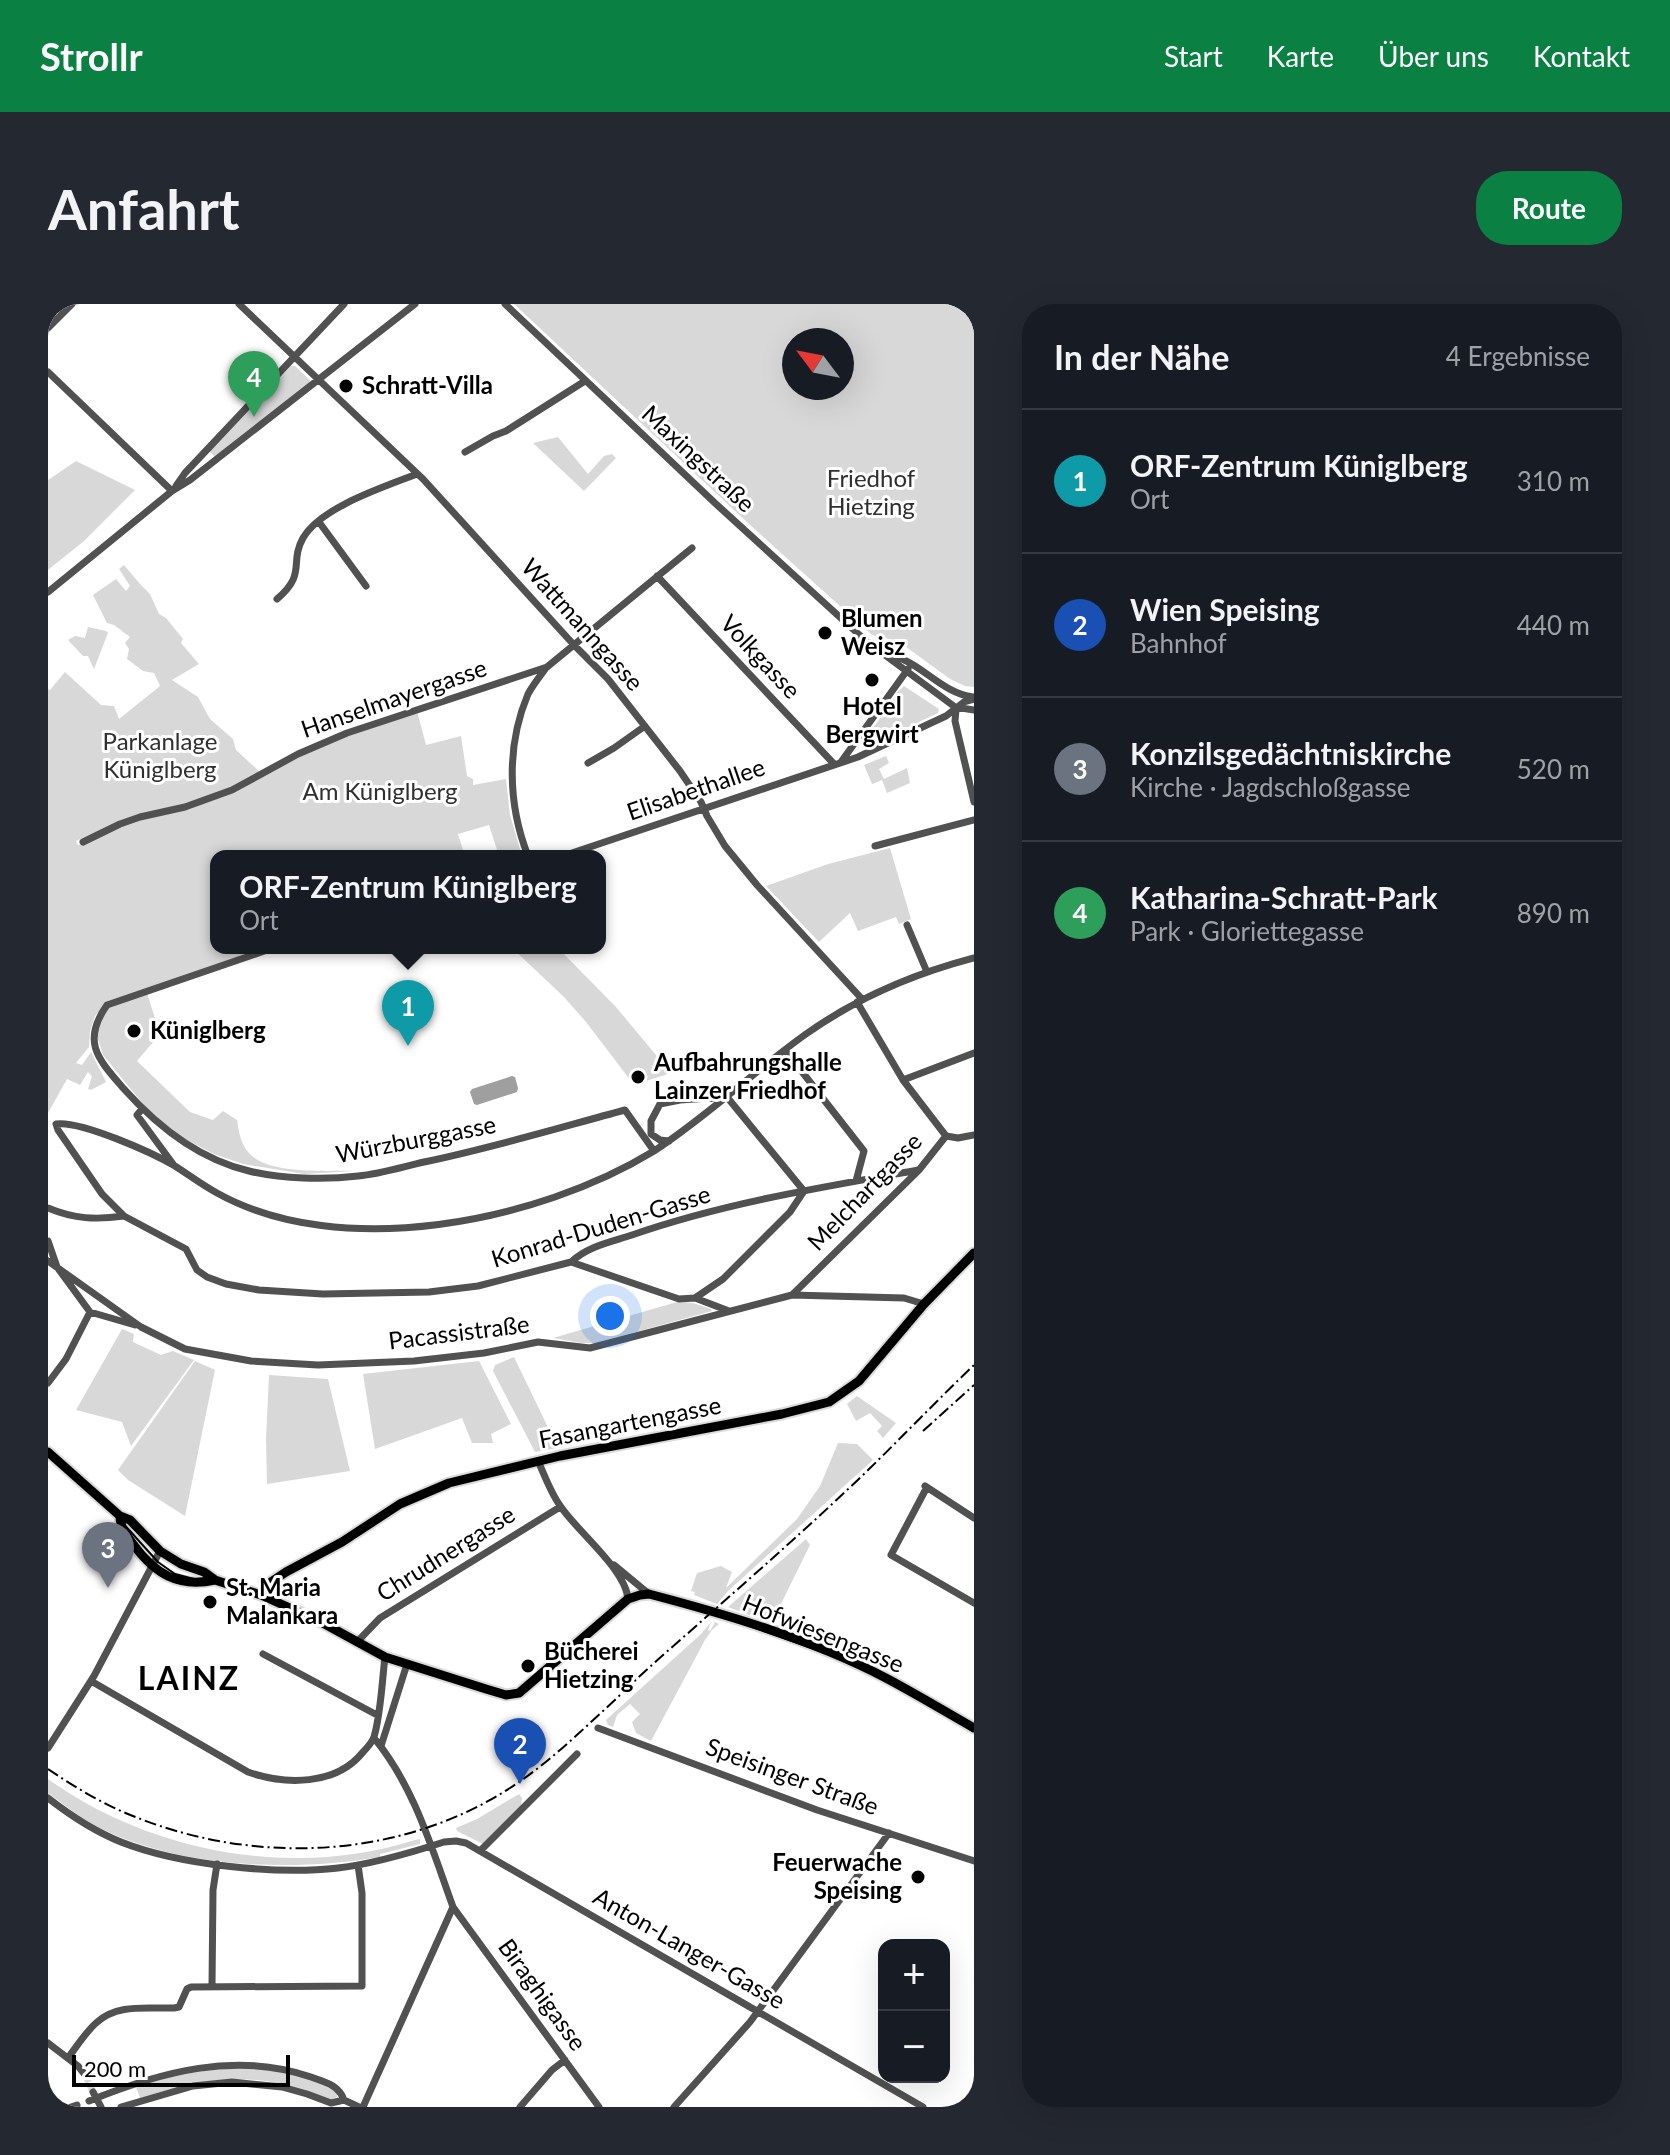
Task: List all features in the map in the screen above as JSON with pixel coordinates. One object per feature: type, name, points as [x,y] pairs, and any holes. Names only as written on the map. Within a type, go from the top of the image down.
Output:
[{"type":"main road","name":"Fasangartengasse","points":[[261,1595],[271,1582],[286,1572],[342,1542],[414,1497],[449,1483],[538,1461],[821,1406],[859,1381],[924,1304],[974,1253]]},
{"type":"main road","points":[[48,1452],[120,1516],[130,1520],[160,1551],[181,1564],[321,1622],[385,1657],[506,1695],[519,1693],[526,1688],[628,1599]]},
{"type":"main road","points":[[120,1516],[120,1526],[151,1567],[186,1582],[215,1580]]},
{"type":"main road","name":"Hofwiesengasse","points":[[628,1599],[649,1594],[705,1609],[843,1658],[974,1728]]},
{"type":"street","points":[[48,328],[72,304]]},
{"type":"street","name":"Wattmanngasse","points":[[239,304],[417,474],[608,679],[674,763],[701,802],[725,846],[860,1001],[903,1080],[946,1136]]},
{"type":"street","points":[[172,491],[185,473],[344,304]]},
{"type":"street","points":[[48,592],[172,491],[319,381],[415,304]]},
{"type":"street","name":"Maxingstraße","points":[[505,304],[866,641],[957,708]]},
{"type":"street","points":[[48,372],[172,491]]},
{"type":"street","points":[[465,452],[506,431],[585,381]]},
{"type":"street","points":[[205,452],[214,461]]},
{"type":"street","points":[[277,599],[289,589],[296,577],[301,541],[309,530],[342,504],[417,474]]},
{"type":"street","points":[[319,522],[366,586]]},
{"type":"street","name":"Hanselmayergasse","points":[[83,842],[130,820],[185,807],[232,790],[298,754],[347,733],[547,667],[692,548]]},
{"type":"street","name":"Volkgasse","points":[[657,576],[837,763]]},
{"type":"street","name":"Maxingstraße","points":[[866,641],[912,664],[947,689],[974,698]]},
{"type":"street","points":[[837,763],[912,664]]},
{"type":"street","points":[[526,850],[513,794],[514,749],[517,725],[529,693],[547,667]]},
{"type":"street","points":[[947,689],[957,708],[955,721],[974,801]]},
{"type":"street","name":"Elisabethallee","points":[[581,850],[858,757],[950,714],[974,698]]},
{"type":"street","points":[[957,708],[974,710]]},
{"type":"street","points":[[588,763],[645,726]]},
{"type":"street","points":[[875,846],[974,820]]},
{"type":"street","points":[[907,925],[927,972]]},
{"type":"street","name":"Würzburggasse","points":[[256,954],[107,1005],[97,1019],[93,1035],[98,1056],[142,1109],[178,1140],[209,1157],[249,1171],[295,1178],[358,1176],[448,1157],[625,1110],[654,1151]]},
{"type":"street","points":[[124,1216],[102,1194],[56,1124],[89,1130],[128,1144],[174,1165],[217,1193],[271,1215],[324,1226],[389,1228],[451,1223],[539,1201],[577,1188],[638,1160],[669,1141],[785,1050],[860,1001],[927,972],[974,958]]},
{"type":"street","points":[[785,1050],[864,1151],[856,1181]]},
{"type":"street","points":[[903,1080],[974,1053]]},
{"type":"street","points":[[669,1141],[651,1134],[651,1121],[660,1104],[727,1097]]},
{"type":"street","points":[[695,1298],[723,1279],[790,1212],[804,1191],[727,1097]]},
{"type":"street","points":[[142,1109],[137,1115],[174,1165]]},
{"type":"street","name":"Melchartgasse","points":[[792,1295],[919,1170],[946,1136],[958,1138],[974,1135]]},
{"type":"street","name":"Konrad-Duden-Gasse","points":[[124,1216],[186,1249],[197,1270],[226,1284],[259,1290],[323,1294],[429,1292],[478,1286],[571,1262],[582,1252],[660,1225],[804,1191],[919,1170]]},
{"type":"street","points":[[48,1208],[87,1219],[124,1216]]},
{"type":"street","points":[[48,1241],[57,1267]]},
{"type":"street","name":"Pacassistraße","points":[[48,1261],[141,1327],[185,1349],[251,1361],[318,1365],[414,1361],[484,1353],[538,1342],[590,1348],[792,1295],[904,1298],[924,1304]]},
{"type":"street","points":[[571,1262],[679,1299],[695,1298],[731,1311]]},
{"type":"street","name":"Pacassistraße","points":[[57,1267],[90,1312],[141,1327]]},
{"type":"street","points":[[48,1383],[66,1359],[90,1312]]},
{"type":"street","name":"Hofwiesengasse","points":[[538,1461],[560,1507],[606,1558],[628,1589],[628,1599]]},
{"type":"street","points":[[971,1601],[891,1555],[925,1486],[974,1518]]},
{"type":"street","name":"Chrudnergasse","points":[[357,1642],[380,1618],[560,1507]]},
{"type":"street","points":[[48,1748],[91,1681],[160,1551]]},
{"type":"street","name":"Hofwiesengasse","points":[[606,1558],[649,1594]]},
{"type":"street","points":[[263,1654],[377,1715]]},
{"type":"street","points":[[91,1681],[248,1772],[274,1780],[291,1781],[312,1779],[338,1771],[359,1757],[374,1734],[385,1657]]},
{"type":"street","points":[[381,1746],[407,1664]]},
{"type":"street","name":"Speisinger Straße","points":[[598,1728],[817,1810],[974,1861]]},
{"type":"street","points":[[374,1734],[384,1734]]},
{"type":"street","name":"Biraghigasse","points":[[374,1734],[424,1824],[453,1907],[599,2107]]},
{"type":"street","points":[[480,1851],[577,1754]]},
{"type":"street","name":"Anton-Langer-Gasse","points":[[48,1798],[91,1828],[121,1842],[179,1859],[257,1869],[337,1868],[456,1841],[466,1843],[923,2107]]},
{"type":"street","points":[[674,2107],[750,2022],[889,1833]]},
{"type":"street","points":[[212,1986],[213,1890],[217,1864]]},
{"type":"street","points":[[68,2058],[104,2016],[133,2008],[179,2007],[187,1989],[212,1986],[362,1986],[362,1893],[358,1865]]},
{"type":"street","points":[[363,2105],[453,1907]]},
{"type":"street","points":[[48,2043],[86,2076]]},
{"type":"street","points":[[520,2107],[552,2070],[565,2060]]},
{"type":"street","points":[[101,2107],[93,2097],[183,2070],[223,2065],[290,2071],[340,2090],[344,2100]]},
{"type":"street","points":[[121,2107],[193,2086],[232,2082],[282,2087],[331,2103],[344,2100],[373,2107]]},
{"type":"street","points":[[127,2088],[133,2105]]},
{"type":"green space","name":"Friedhof Hietzing","points":[[514,304],[974,304],[974,687],[950,679],[898,641],[872,635]]},
{"type":"green space","points":[[291,366],[310,380],[309,383],[215,457],[209,451]]},
{"type":"green space","points":[[558,437],[588,474],[604,456],[612,454],[616,458],[584,491],[533,443]]},
{"type":"green space","points":[[76,461],[135,490],[84,541],[48,570],[48,480]]},
{"type":"green space","points":[[124,565],[150,594],[159,614],[183,639],[181,643],[199,664],[172,680],[198,697],[210,719],[233,739],[236,750],[260,772],[231,788],[185,805],[119,822],[76,841],[78,845],[140,817],[186,808],[233,791],[298,755],[347,734],[417,711],[426,745],[461,736],[467,776],[473,779],[473,785],[506,779],[510,815],[520,850],[497,850],[489,825],[458,834],[463,850],[210,850],[210,954],[253,954],[108,1001],[95,1016],[89,1047],[76,1063],[82,1065],[91,1052],[106,1082],[91,1090],[88,1089],[92,1076],[88,1072],[80,1085],[67,1079],[48,1113],[48,689],[65,672],[101,705],[114,706],[119,719],[160,686],[154,673],[143,671],[127,659],[129,649],[125,643],[130,637],[107,623],[93,595],[116,579],[126,591],[130,586],[119,569]]},
{"type":"green space","points":[[88,627],[108,633],[94,669],[88,656],[83,656],[68,640],[75,636],[85,638]]},
{"type":"green space","points":[[904,686],[939,709],[938,713],[912,725],[907,733],[898,732],[866,746],[863,742],[895,694]]},
{"type":"green space","points":[[886,756],[889,763],[879,769],[884,779],[907,768],[910,783],[887,793],[882,780],[872,784],[864,765]]},
{"type":"green space","points":[[890,848],[911,919],[899,924],[896,917],[858,931],[850,913],[819,942],[766,886],[828,864]]},
{"type":"green space","points":[[518,954],[564,954],[616,1007],[671,1073],[634,1085],[564,997]]},
{"type":"green space","points":[[147,993],[160,1034],[137,1061],[190,1112],[213,1120],[223,1111],[237,1120],[241,1139],[251,1155],[272,1166],[355,1171],[304,1174],[243,1164],[183,1138],[160,1120],[103,1055],[97,1036],[100,1018],[108,1006]]},
{"type":"green space","points":[[677,1302],[693,1303],[712,1311],[596,1343],[553,1338]]},
{"type":"green space","points":[[122,1329],[134,1334],[133,1342],[161,1355],[173,1351],[194,1360],[131,1446],[122,1422],[76,1410]]},
{"type":"green space","points":[[514,1357],[558,1448],[535,1452],[493,1371],[495,1365]]},
{"type":"green space","points":[[195,1361],[215,1370],[185,1516],[128,1480],[118,1470]]},
{"type":"green space","points":[[479,1361],[511,1424],[491,1434],[493,1443],[472,1443],[462,1418],[375,1449],[363,1374]]},
{"type":"green space","points":[[269,1375],[328,1379],[350,1471],[267,1484]]},
{"type":"green space","points":[[857,1396],[896,1423],[883,1438],[877,1431],[882,1426],[870,1413],[856,1421],[847,1404]]},
{"type":"green space","points":[[838,1443],[857,1444],[873,1460],[717,1604],[694,1595],[695,1592],[691,1591],[697,1573],[721,1566],[732,1572],[726,1588],[797,1519],[820,1486]]},
{"type":"green space","points":[[806,1539],[810,1545],[772,1622],[728,1607]]},
{"type":"green space","points":[[711,1622],[710,1631],[715,1622],[719,1624],[705,1640],[651,1741],[636,1733],[632,1722],[640,1714],[630,1704],[617,1715],[613,1727],[608,1725],[606,1720]]},
{"type":"green space","points":[[48,1779],[88,1804],[132,1825],[177,1841],[225,1852],[273,1857],[321,1857],[369,1852],[420,1839],[420,1844],[380,1854],[380,1857],[346,1862],[276,1865],[204,1859],[135,1843],[96,1826],[48,1793]]},
{"type":"green space","points":[[519,1794],[521,1807],[483,1844],[457,1831],[456,1828]]},
{"type":"green space","points":[[249,2068],[308,2078],[329,2088],[337,2097],[331,2100],[277,2083],[242,2079],[190,2084],[140,2098],[136,2087],[192,2073]]},
{"type":"shaded area","points":[[515,1077],[517,1092],[474,1104],[472,1089]]},
{"type":"tunnel","points":[[86,2076],[93,2092]]},
{"type":"tram line","points":[[48,1454],[112,1511],[158,1562],[175,1574],[248,1591],[321,1624],[382,1657],[498,1695],[511,1696],[524,1692],[629,1601],[650,1596],[699,1608],[828,1654],[879,1677],[974,1730]]},
{"type":"railway","points":[[48,1769],[92,1796],[138,1818],[184,1833],[231,1843],[279,1848],[328,1847],[376,1841],[422,1829],[467,1812],[510,1788],[565,1746],[878,1461],[974,1365]]},
{"type":"railway","points":[[923,1431],[974,1385]]},
{"type":"place","name":"Schratt-Villa","points":[[346,386]]},
{"type":"place","name":"Katharina-Schratt-Park","points":[[254,417]]},
{"type":"place","name":"Blumen Weisz","points":[[825,633]]},
{"type":"place","name":"Hotel Bergwirt","points":[[872,680]]},
{"type":"place","name":"Küniglberg","points":[[134,1031]]},
{"type":"place","name":"ORF-Zentrum Küniglberg","points":[[408,1046]]},
{"type":"place","name":"Aufbahrungshalle Lainzer Friedhof","points":[[638,1077]]},
{"type":"place","name":"Konzilsgedächtniskirche","points":[[108,1588]]},
{"type":"place","name":"St. Maria Malankara","points":[[210,1602]]},
{"type":"place","name":"Bücherei Hietzing","points":[[528,1666]]},
{"type":"place","name":"Wien Speising","points":[[520,1784]]},
{"type":"place","name":"Feuerwache Speising","points":[[918,1877]]},
{"type":"district","name":"LAINZ","points":[[189,1679]]},
{"type":"park label","name":"Parkanlage Küniglberg","points":[[160,756]]},
{"type":"park label","name":"Am Küniglberg","points":[[380,792]]}]
